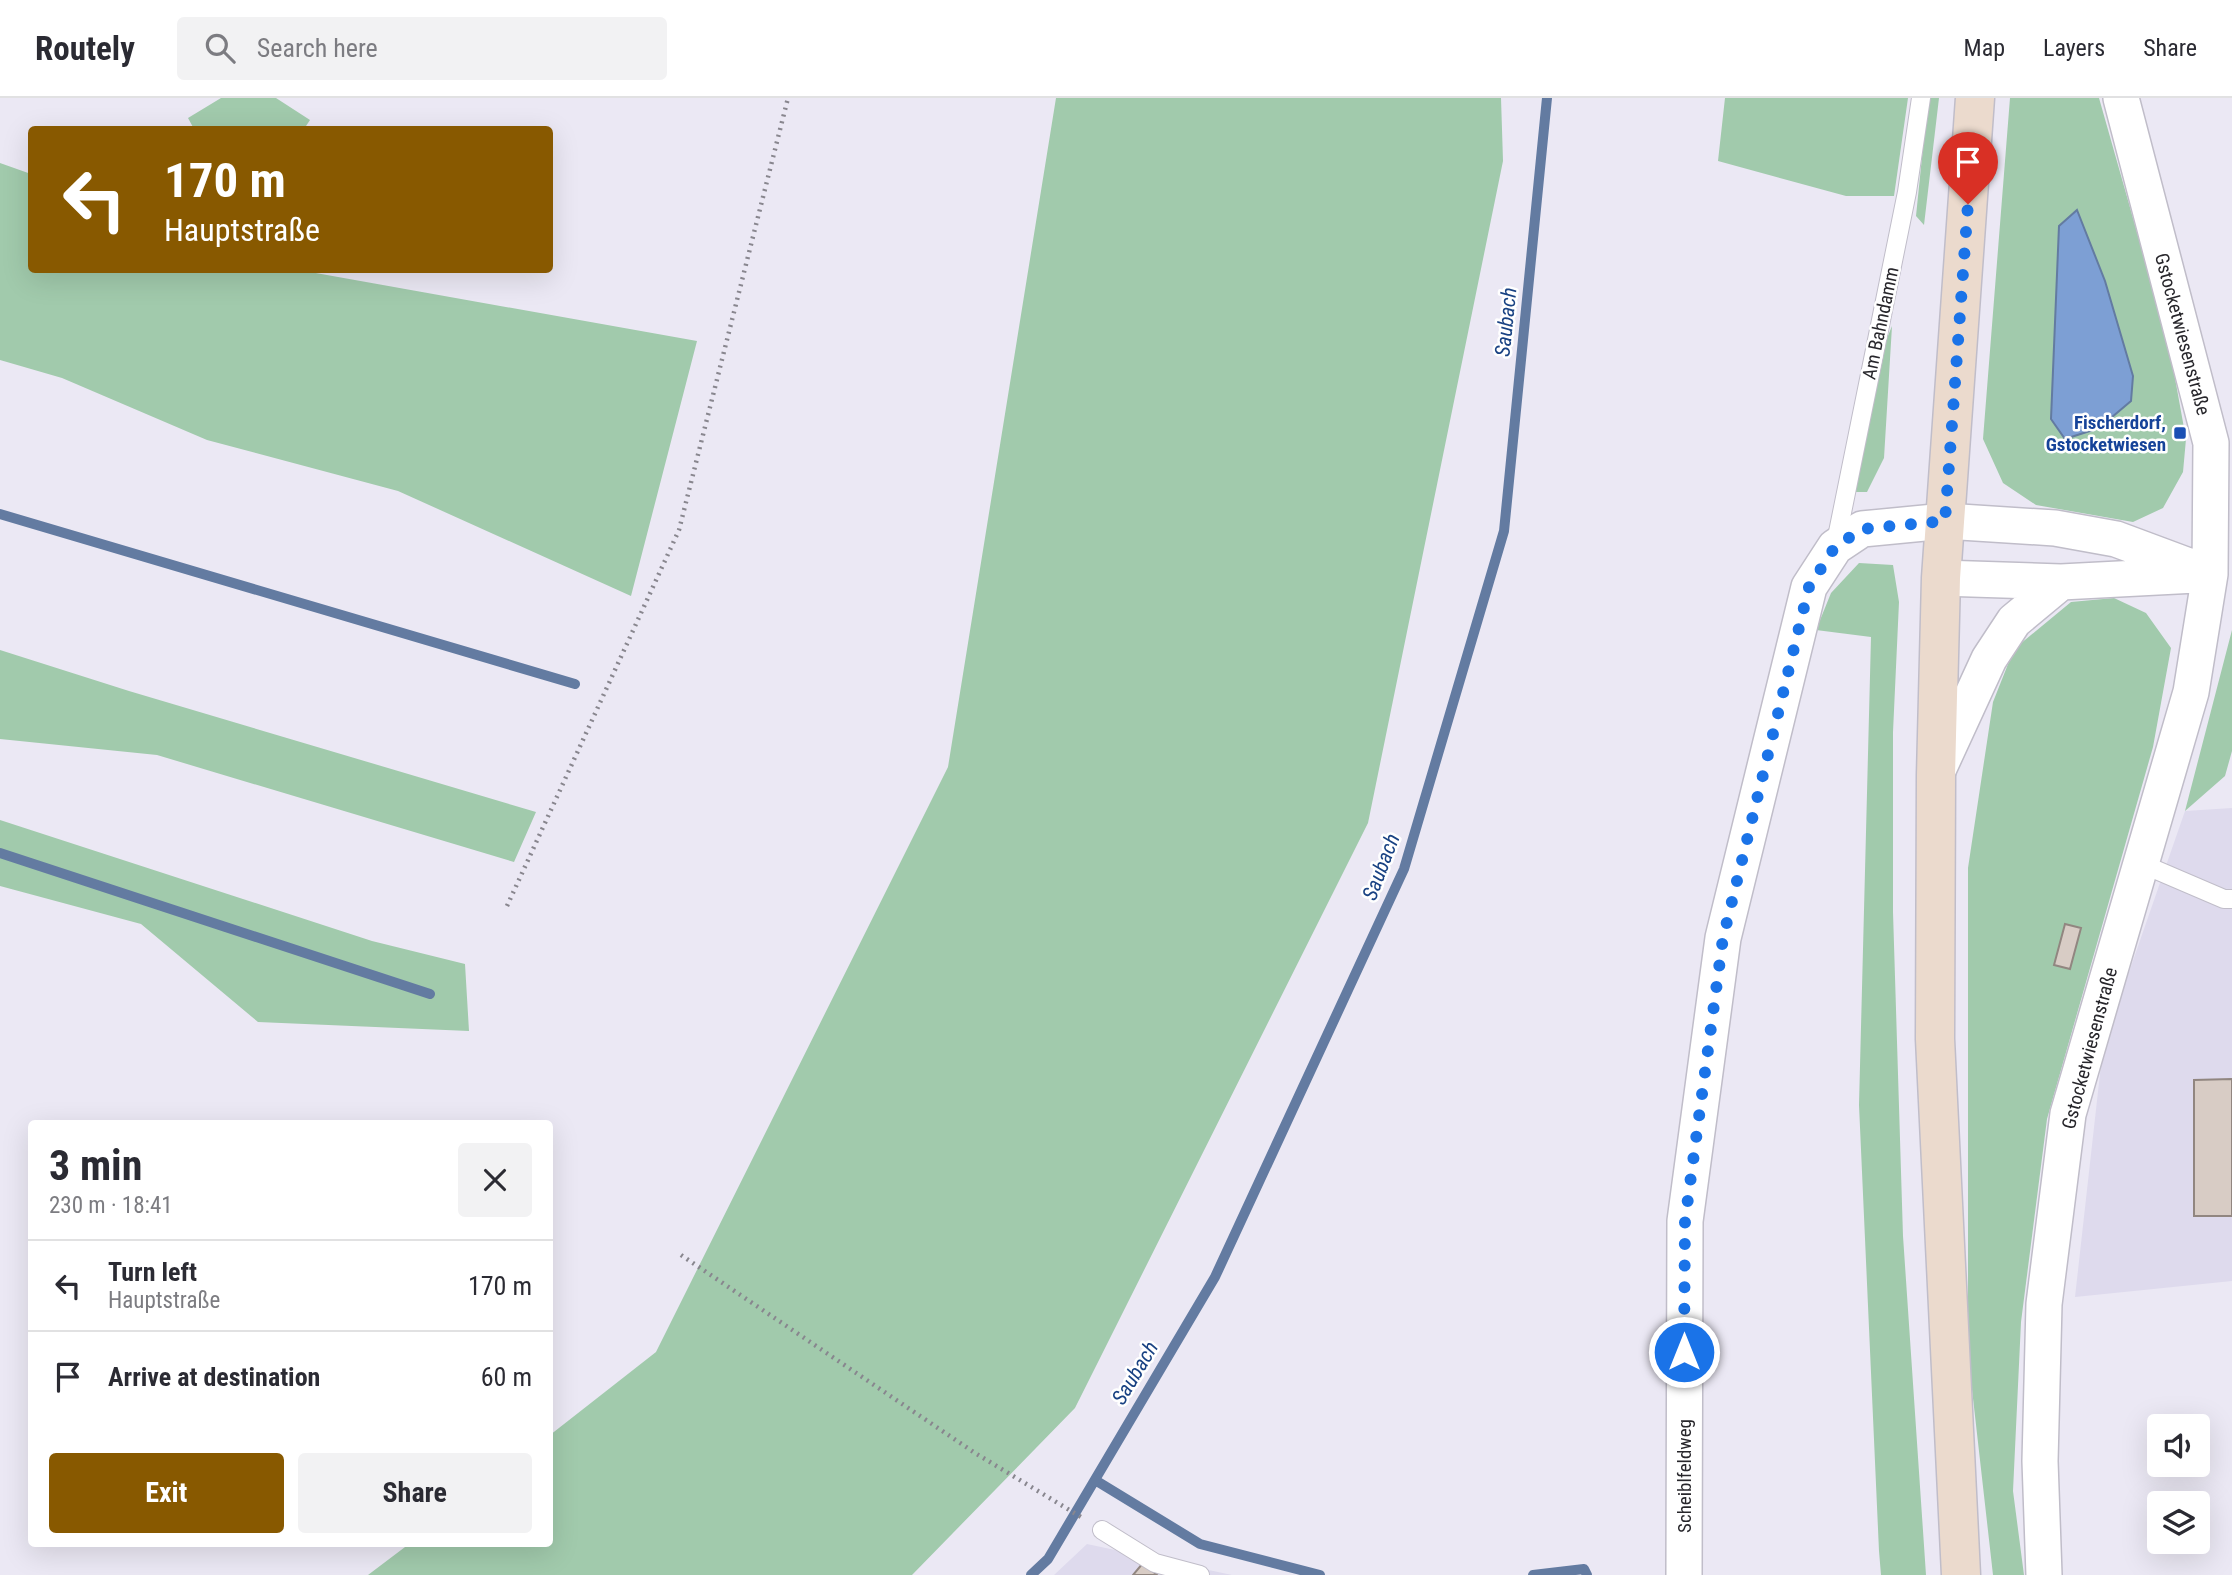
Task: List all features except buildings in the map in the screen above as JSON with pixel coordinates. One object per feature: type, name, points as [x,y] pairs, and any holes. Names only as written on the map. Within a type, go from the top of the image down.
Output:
[{"type":"main road","points":[[1961,1575],[1935,1040],[1936,775],[1941,578],[1975,98]]},
{"type":"street","name":"Gstocketwiesenstraße","points":[[2045,1575],[2040,1461],[2044,1304],[2068,1114],[2191,692],[2210,574],[2211,443],[2121,98]]},
{"type":"street","name":"Scheiblfeldweg","points":[[1684,1575],[1685,1221],[1723,938],[1809,587],[1835,547],[1862,529],[1945,521]]},
{"type":"street","points":[[1945,521],[2055,528],[2116,539],[2210,574]]},
{"type":"street","points":[[1941,578],[2061,582],[2210,574]]},
{"type":"street","points":[[1936,775],[1989,659],[2014,621],[2061,582]]},
{"type":"lane","name":"Am Bahndamm","points":[[1835,547],[1907,192],[1921,98]]},
{"type":"lane","points":[[2140,863],[2224,899],[2232,899]]},
{"type":"lane","points":[[1102,1530],[1155,1563],[1200,1575]]},
{"type":"path","points":[[507,906],[679,530],[788,98]]},
{"type":"path","points":[[681,1255],[975,1453],[1102,1530]]},
{"type":"shaded area","points":[[2232,808],[2232,1281],[2075,1297],[2103,1047],[2185,811]]},
{"type":"shaded area","points":[[1087,1544],[1232,1575],[1054,1575]]},
{"type":"green space","points":[[221,98],[276,98],[310,120],[306,126],[192,126],[188,118]]},
{"type":"green space","points":[[1056,98],[1501,98],[1503,161],[1368,823],[1075,1408],[912,1575],[368,1575],[405,1547],[553,1547],[553,1433],[656,1352],[948,767]]},
{"type":"green space","points":[[1725,98],[1908,98],[1894,196],[1846,196],[1718,161]]},
{"type":"green space","points":[[1928,98],[1939,98],[1924,225],[1916,216]]},
{"type":"green space","points":[[2010,98],[2099,98],[2169,345],[2186,439],[2183,472],[2163,508],[2133,522],[2036,505],[2003,483],[1983,439]]},
{"type":"green space","points":[[0,163],[28,173],[28,273],[316,273],[697,341],[631,596],[398,491],[207,440],[62,378],[0,360]]},
{"type":"green space","points":[[1892,326],[1884,458],[1867,492],[1853,492],[1883,348]]},
{"type":"green space","points":[[1859,563],[1893,565],[1899,602],[1893,732],[1893,912],[1903,1236],[1926,1575],[1881,1575],[1879,1551],[1859,1105],[1871,637],[1816,630],[1831,593]]},
{"type":"green space","points":[[2114,598],[2146,613],[2171,648],[2153,747],[2047,1119],[2021,1322],[2013,1491],[2024,1575],[1993,1575],[1968,1354],[1968,868],[1993,702],[2014,649],[2071,602]]},
{"type":"green space","points":[[2232,630],[2232,751],[2225,776],[2185,811]]},
{"type":"green space","points":[[0,650],[536,812],[514,862],[157,755],[0,739]]},
{"type":"green space","points":[[0,820],[372,941],[465,964],[469,1031],[258,1022],[141,924],[0,886]]},
{"type":"water","points":[[2077,210],[2105,281],[2133,376],[2131,401],[2099,428],[2065,439],[2051,419],[2059,226]]},
{"type":"waterway","name":"Saubach","points":[[1031,1575],[1048,1559],[1215,1277],[1404,869],[1504,531],[1547,98]]},
{"type":"waterway","points":[[0,514],[575,684]]},
{"type":"waterway","points":[[0,853],[430,994]]},
{"type":"waterway","points":[[1095,1480],[1200,1544],[1320,1575]]},
{"type":"waterway","points":[[1533,1575],[1584,1569],[1587,1575]]},
{"type":"place","name":"Fischerdorf, Gstocketwiesen","points":[[2180,433]]},
{"type":"route","points":[[1684,1352],[1685,1221],[1723,938],[1809,587],[1835,547],[1862,529],[1945,521],[1968,204]]}]
